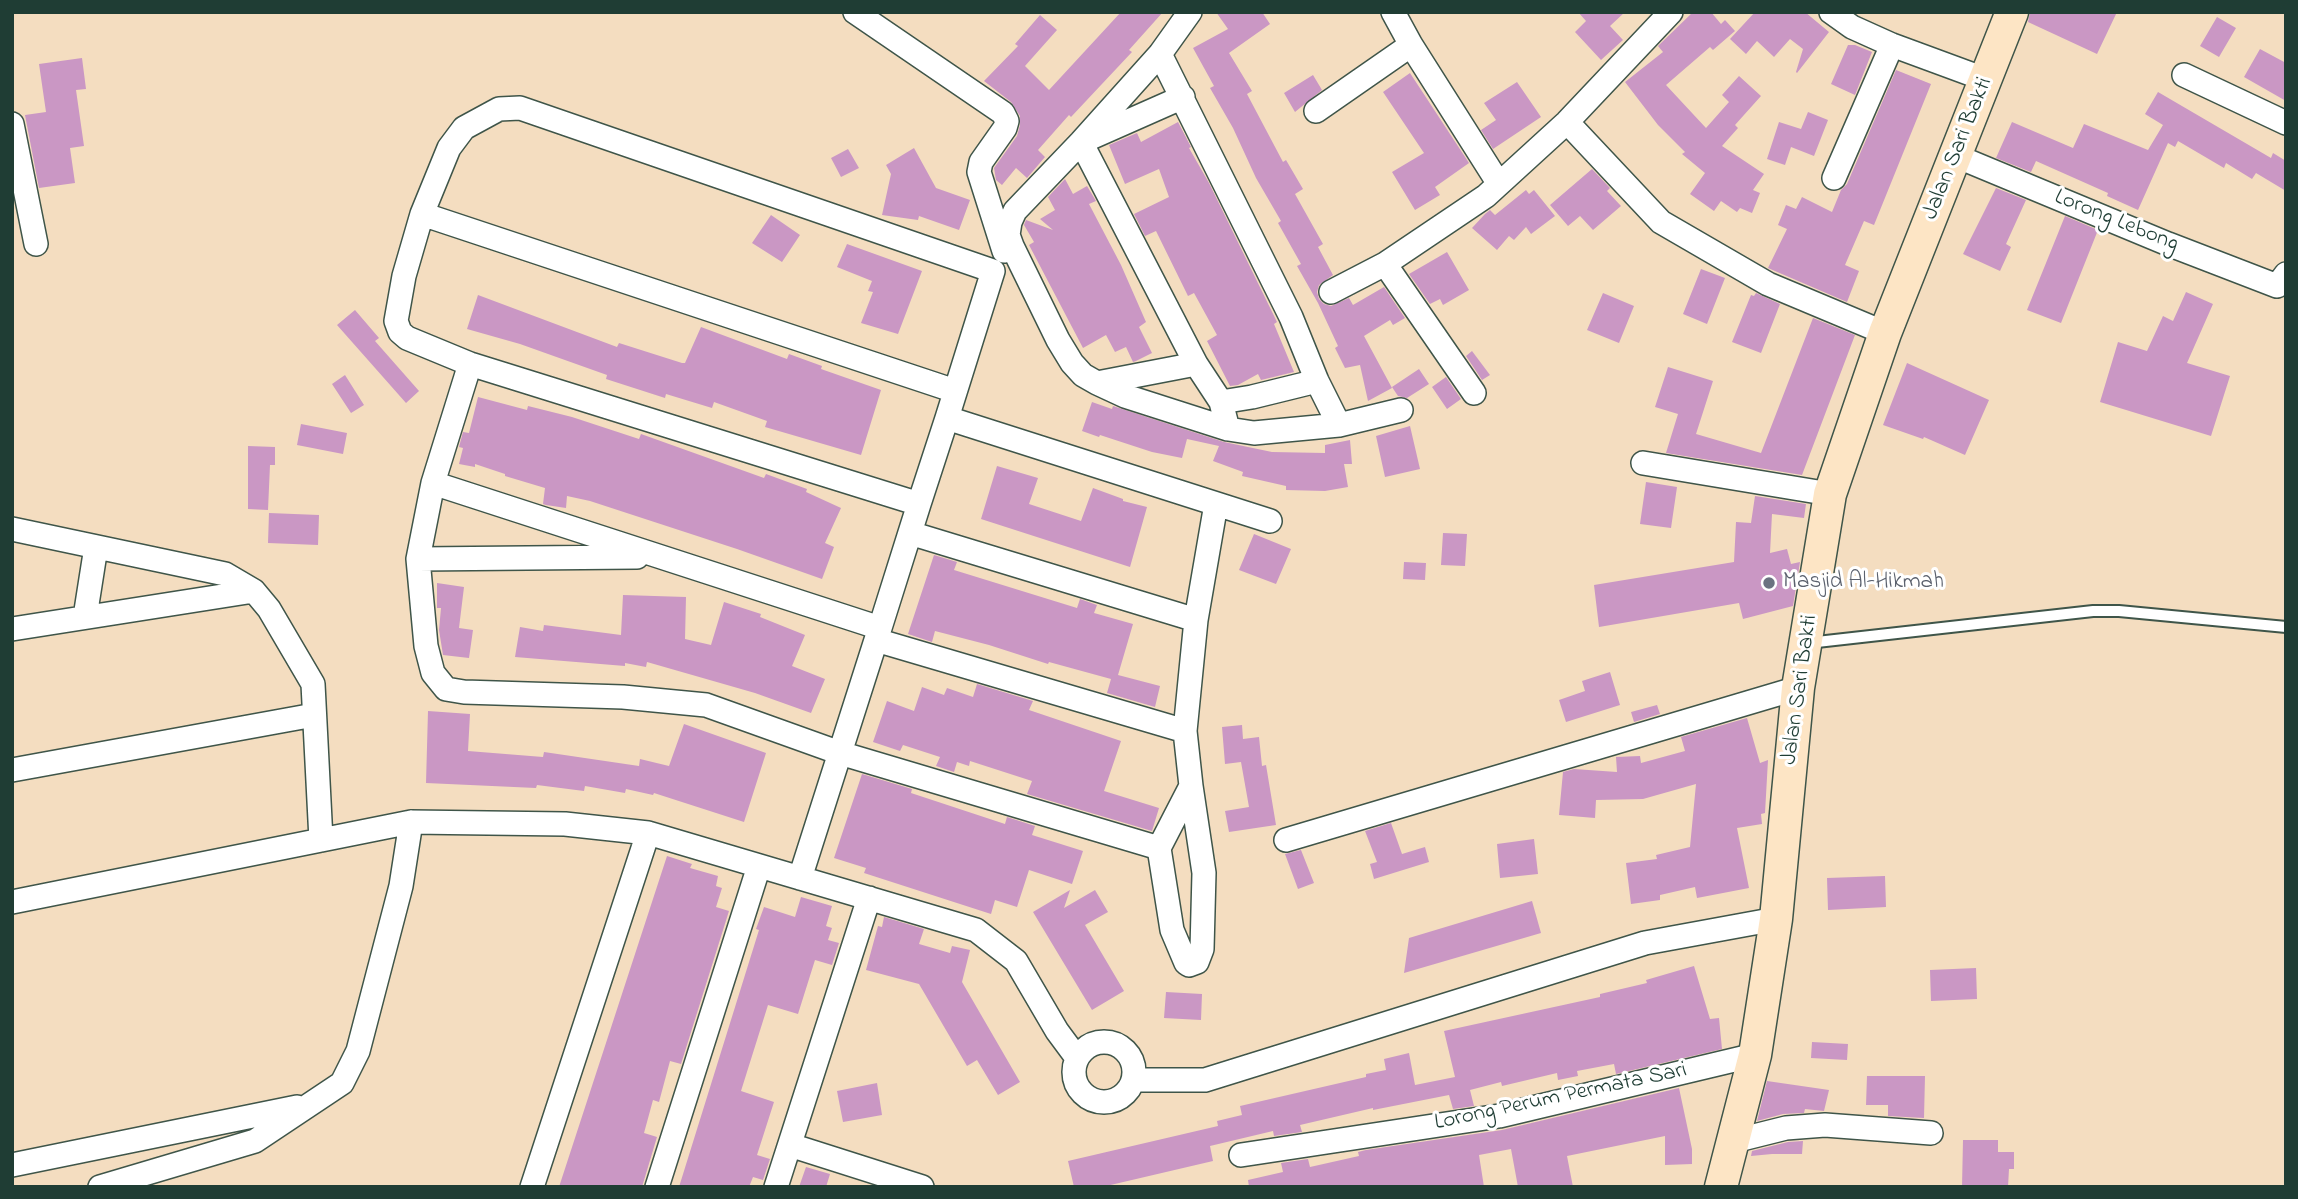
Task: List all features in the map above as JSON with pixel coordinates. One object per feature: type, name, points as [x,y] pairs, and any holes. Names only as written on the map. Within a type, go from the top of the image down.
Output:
[{"type":"main road","name":"Jalan Sari Bakti","points":[[1721,1187],[1755,1055],[1776,919],[1798,688],[1830,494],[1885,333],[2012,12]]},
{"type":"street","points":[[855,12],[1003,113],[1007,121],[1005,128],[981,162],[979,172],[1000,243],[1005,254],[1022,271]]},
{"type":"street","points":[[1190,12],[1160,54],[1016,211],[1010,222],[1008,235],[1022,271],[1072,363],[1083,375],[1125,396],[1228,429],[1254,433],[1339,425],[1401,410]]},
{"type":"street","points":[[1393,12],[1499,184]]},
{"type":"street","points":[[1831,12],[1852,27],[1892,45],[1987,80]]},
{"type":"street","points":[[1331,292],[1385,264],[1486,196],[1567,122],[1660,17]]},
{"type":"street","points":[[1316,111],[1411,45]]},
{"type":"street","points":[[1835,178],[1892,45]]},
{"type":"street","points":[[1160,54],[1290,317],[1339,425]]},
{"type":"street","points":[[2184,75],[2286,123]]},
{"type":"street","points":[[1082,142],[1183,97]]},
{"type":"street","points":[[800,878],[839,753],[878,634],[993,271],[520,108],[499,109],[464,128],[449,148],[422,214],[404,276],[397,326],[407,338],[470,364],[919,504]]},
{"type":"street","points":[[1567,122],[1661,222],[1768,284],[1885,333]]},
{"type":"street","points":[[12,124],[36,244]]},
{"type":"street","points":[[1082,142],[1196,364],[1221,402],[1228,429]]},
{"type":"street","name":"Lorong Lebong","points":[[1956,156],[2168,244],[2281,280]]},
{"type":"street","points":[[422,214],[955,391]]},
{"type":"street","points":[[1385,264],[1474,393]]},
{"type":"street","points":[[470,364],[433,484],[418,559],[426,646],[433,673],[446,689],[464,692],[623,697],[706,705],[839,753],[1159,848]]},
{"type":"street","points":[[1097,383],[1196,364]]},
{"type":"street","points":[[1221,402],[1317,381]]},
{"type":"street","points":[[947,418],[1270,521]]},
{"type":"street","points":[[1643,463],[1830,494]]},
{"type":"street","points":[[433,484],[658,557],[878,634],[1185,731]]},
{"type":"street","points":[[1191,786],[1159,848],[1172,930],[1186,963],[1193,965],[1202,949],[1204,873],[1185,731],[1196,620],[1216,504]]},
{"type":"street","points":[[12,529],[225,574],[254,591],[270,609],[313,684],[321,840]]},
{"type":"street","points":[[910,533],[1196,620]]},
{"type":"street","points":[[85,617],[96,547]]},
{"type":"street","points":[[418,559],[658,557]]},
{"type":"street","points":[[12,629],[254,591]]},
{"type":"street","points":[[1286,840],[1798,688]]},
{"type":"street","points":[[12,770],[314,715]]},
{"type":"street","points":[[100,1187],[255,1141],[342,1083],[358,1051],[401,886],[411,822]]},
{"type":"street","points":[[12,902],[411,822],[565,824],[648,833],[976,930],[1016,961],[1057,1031],[1077,1058]]},
{"type":"street","points":[[532,1187],[648,833]]},
{"type":"street","points":[[657,1187],[759,866]]},
{"type":"street","points":[[776,1187],[869,898]]},
{"type":"street","points":[[1134,1080],[1205,1080],[1645,943],[1776,919]]},
{"type":"street","points":[[1096,1042],[1121,1046],[1130,1055],[1135,1068],[1134,1080],[1128,1092],[1118,1100],[1105,1103],[1093,1101],[1082,1094],[1075,1083],[1073,1070],[1077,1058],[1085,1048],[1096,1042]]},
{"type":"street","name":"Lorong Perum Permata Sari","points":[[1241,1155],[1499,1116],[1755,1055]]},
{"type":"street","points":[[12,1165],[307,1105]]},
{"type":"street","points":[[1734,1141],[1786,1128],[1825,1125],[1931,1133]]},
{"type":"street","points":[[790,1145],[922,1187]]},
{"type":"lane","points":[[1807,643],[2093,611],[2119,611],[2286,627]]},
{"type":"building","points":[[1121,12],[1163,12],[1129,50],[1132,52],[1038,150],[1045,157],[1027,178],[1016,168],[1002,185],[996,180],[994,168],[1017,136],[1020,116],[1011,102],[984,81],[1018,46],[1015,44],[1040,15],[1057,30],[1025,66],[1049,90]]},
{"type":"building","points":[[1216,12],[1262,12],[1270,24],[1229,53],[1252,91],[1247,94],[1283,162],[1286,160],[1303,189],[1295,194],[1323,244],[1318,247],[1333,275],[1319,285],[1319,299],[1331,306],[1349,298],[1353,305],[1384,287],[1405,318],[1393,325],[1390,320],[1364,336],[1392,388],[1368,401],[1360,365],[1345,368],[1318,303],[1297,266],[1301,264],[1278,223],[1281,221],[1210,88],[1214,86],[1193,48],[1228,29]]},
{"type":"building","points":[[1578,12],[1625,12],[1610,26],[1623,40],[1601,60],[1575,32],[1586,21]]},
{"type":"building","points":[[1693,12],[1711,12],[1721,24],[1725,20],[1735,31],[1713,50],[1710,47],[1666,85],[1706,128],[1729,102],[1722,95],[1739,76],[1761,96],[1735,125],[1738,128],[1722,146],[1764,174],[1753,190],[1760,193],[1752,213],[1740,208],[1737,212],[1721,201],[1714,211],[1690,194],[1705,173],[1682,154],[1685,152],[1658,125],[1625,82],[1663,52],[1658,46]]},
{"type":"building","points":[[1755,12],[1805,12],[1829,32],[1797,73],[1803,49],[1790,39],[1774,57],[1757,41],[1746,54],[1730,39]]},
{"type":"building","points":[[2030,12],[2117,12],[2097,54],[2028,22]]},
{"type":"building","points":[[2217,17],[2236,28],[2219,57],[2200,46]]},
{"type":"building","points":[[1848,45],[1872,52],[1855,95],[1831,84]]},
{"type":"building","points":[[2260,49],[2286,63],[2286,101],[2244,77]]},
{"type":"building","points":[[82,58],[86,89],[76,90],[84,146],[70,148],[75,183],[39,188],[25,115],[46,112],[39,64]]},
{"type":"building","points":[[1896,70],[1931,84],[1874,225],[1864,221],[1845,265],[1859,271],[1847,302],[1768,268],[1787,229],[1778,225],[1786,205],[1796,209],[1802,197],[1832,212],[1841,190],[1847,184]]},
{"type":"building","points":[[1410,73],[1469,163],[1435,187],[1440,195],[1415,210],[1392,172],[1424,153],[1383,92]]},
{"type":"building","points":[[1313,75],[1322,90],[1295,112],[1284,93]]},
{"type":"building","points":[[1517,82],[1541,117],[1493,149],[1481,130],[1496,120],[1484,103]]},
{"type":"building","points":[[2158,92],[2271,158],[2273,153],[2286,161],[2286,191],[2256,173],[2252,179],[2226,163],[2224,168],[2178,141],[2175,147],[2168,143],[2138,210],[2107,196],[2108,193],[2036,161],[2031,172],[1996,158],[2012,122],[2073,148],[2084,124],[2148,150],[2163,125],[2145,114]]},
{"type":"building","points":[[1808,112],[1828,120],[1814,156],[1791,147],[1785,165],[1767,159],[1779,122],[1801,129]]},
{"type":"building","points":[[1178,122],[1277,322],[1274,324],[1294,372],[1261,380],[1258,374],[1238,385],[1230,386],[1207,341],[1217,335],[1194,293],[1188,296],[1156,231],[1145,236],[1134,214],[1169,197],[1159,169],[1125,184],[1109,145],[1137,133],[1141,142]]},
{"type":"building","points":[[914,148],[936,188],[970,200],[959,230],[919,216],[918,220],[882,215],[891,174],[886,165]]},
{"type":"building","points":[[848,149],[859,168],[841,177],[831,158]]},
{"type":"building","points":[[1592,169],[1610,188],[1607,191],[1621,206],[1593,230],[1580,216],[1568,226],[1550,205]]},
{"type":"building","points":[[1065,179],[1073,194],[1087,186],[1096,201],[1089,204],[1121,265],[1146,322],[1139,327],[1152,353],[1136,361],[1133,362],[1126,347],[1115,352],[1106,335],[1083,348],[1029,245],[1034,242],[1024,225],[1026,220],[1053,230],[1040,219],[1055,210],[1048,197]]},
{"type":"building","points":[[1996,188],[2026,200],[2006,244],[2011,247],[2000,271],[1963,254]]},
{"type":"building","points":[[1526,190],[1529,194],[1534,190],[1555,216],[1531,234],[1526,227],[1514,240],[1509,236],[1497,250],[1472,228],[1490,210],[1495,215]]},
{"type":"building","points":[[771,215],[800,235],[782,262],[752,243]]},
{"type":"building","points":[[2065,216],[2098,230],[2061,323],[2027,310]]},
{"type":"building","points":[[847,244],[922,271],[898,334],[861,323],[873,292],[868,291],[872,281],[837,267]]},
{"type":"building","points":[[1447,252],[1469,290],[1443,305],[1440,299],[1430,304],[1409,274]]},
{"type":"building","points":[[1701,269],[1725,278],[1707,324],[1683,314]]},
{"type":"building","points":[[2186,292],[2213,304],[2187,363],[2230,376],[2211,436],[2100,402],[2118,342],[2147,351],[2163,316],[2173,321]]},
{"type":"building","points":[[1603,293],[1634,306],[1619,343],[1587,330]]},
{"type":"building","points":[[1756,293],[1780,304],[1761,353],[1732,342],[1751,295]]},
{"type":"building","points":[[478,295],[617,347],[619,343],[682,363],[685,363],[701,327],[787,359],[789,354],[822,366],[821,369],[881,390],[861,455],[765,427],[767,421],[714,402],[712,408],[666,394],[665,398],[606,379],[607,375],[520,344],[467,329]]},
{"type":"building","points":[[355,310],[379,338],[375,341],[419,391],[406,403],[337,325]]},
{"type":"building","points":[[1813,318],[1855,335],[1802,475],[1666,453],[1678,414],[1655,407],[1668,367],[1713,381],[1696,434],[1761,453]]},
{"type":"building","points":[[1472,351],[1490,375],[1482,380],[1466,356]]},
{"type":"building","points":[[1907,363],[1989,400],[1965,455],[1924,437],[1923,439],[1883,425]]},
{"type":"building","points":[[1419,369],[1429,384],[1407,398],[1398,396],[1392,387]]},
{"type":"building","points":[[345,375],[364,405],[351,413],[332,384]]},
{"type":"building","points":[[1446,377],[1461,399],[1447,409],[1432,387]]},
{"type":"building","points":[[478,397],[527,410],[528,406],[572,417],[639,439],[641,434],[764,478],[766,474],[807,489],[806,492],[841,508],[825,543],[834,547],[822,579],[590,501],[567,496],[566,508],[546,505],[543,504],[545,488],[475,464],[475,467],[459,464],[463,448],[459,447],[463,432],[469,433]]},
{"type":"building","points":[[1092,402],[1112,409],[1113,406],[1224,442],[1272,452],[1325,453],[1325,445],[1350,440],[1352,464],[1344,464],[1348,487],[1325,491],[1286,490],[1286,486],[1242,476],[1243,472],[1213,461],[1219,446],[1187,439],[1182,458],[1152,452],[1100,435],[1099,437],[1082,431]]},
{"type":"building","points":[[301,424],[347,433],[343,454],[297,445]]},
{"type":"building","points":[[1410,426],[1420,469],[1385,477],[1376,436]]},
{"type":"building","points":[[248,446],[275,447],[275,465],[270,465],[268,510],[248,509]]},
{"type":"building","points":[[997,466],[1038,478],[1029,504],[1081,521],[1093,488],[1123,501],[1147,507],[1130,567],[981,519]]},
{"type":"building","points":[[1646,482],[1677,487],[1671,528],[1640,524]]},
{"type":"building","points":[[1755,496],[1806,504],[1804,518],[1772,514],[1770,553],[1787,549],[1791,564],[1800,562],[1793,606],[1743,619],[1739,603],[1599,627],[1594,585],[1734,562],[1736,522],[1751,523]]},
{"type":"building","points":[[269,513],[319,515],[318,545],[268,543]]},
{"type":"building","points":[[1443,533],[1467,534],[1465,566],[1441,565]]},
{"type":"building","points":[[1254,534],[1291,549],[1276,584],[1239,570]]},
{"type":"building","points":[[934,555],[957,562],[954,570],[1077,608],[1080,599],[1097,605],[1094,613],[1133,624],[1118,675],[1160,686],[1155,707],[1107,693],[1111,679],[1049,662],[1048,664],[935,631],[932,642],[908,634]]},
{"type":"building","points":[[1404,562],[1426,563],[1425,580],[1403,579]]},
{"type":"building","points":[[437,583],[464,587],[459,628],[473,630],[469,658],[443,655]]},
{"type":"building","points":[[623,595],[686,597],[685,639],[711,645],[724,602],[761,614],[760,617],[805,635],[792,666],[825,679],[811,713],[755,693],[647,662],[646,667],[625,663],[625,666],[515,657],[520,627],[543,631],[544,625],[621,635]]},
{"type":"building","points":[[1610,672],[1620,705],[1566,722],[1559,700],[1585,691],[1582,681]]},
{"type":"building","points":[[977,684],[1033,701],[1029,710],[1121,741],[1104,791],[1159,808],[1152,831],[1027,794],[1032,781],[970,761],[969,766],[957,762],[954,772],[936,766],[940,757],[903,745],[900,751],[873,742],[887,701],[914,711],[922,687],[944,695],[947,688],[973,697]]},
{"type":"building","points":[[1657,705],[1660,714],[1634,722],[1631,712]]},
{"type":"building","points":[[428,711],[470,714],[468,751],[543,757],[544,752],[639,766],[640,759],[669,766],[684,724],[766,753],[744,822],[654,793],[653,795],[626,789],[625,793],[585,786],[584,791],[537,785],[536,788],[426,783]]},
{"type":"building","points":[[1747,718],[1760,763],[1768,760],[1762,824],[1737,828],[1749,888],[1697,898],[1695,887],[1660,895],[1660,900],[1631,904],[1626,863],[1657,859],[1656,855],[1690,847],[1696,784],[1643,799],[1596,800],[1595,818],[1559,815],[1563,772],[1574,769],[1617,772],[1616,757],[1640,756],[1641,763],[1685,751],[1681,737]]},
{"type":"building","points":[[1242,725],[1243,739],[1259,737],[1262,766],[1266,765],[1276,825],[1229,832],[1225,811],[1249,807],[1241,762],[1225,764],[1222,727]]},
{"type":"building","points":[[862,774],[912,789],[911,793],[1005,824],[1007,817],[1035,826],[1032,835],[1083,851],[1072,884],[1029,870],[1017,907],[995,900],[991,914],[864,873],[866,868],[834,858]]},
{"type":"building","points":[[1391,823],[1402,854],[1425,847],[1429,862],[1374,879],[1370,864],[1377,862],[1365,831]]},
{"type":"building","points":[[1534,839],[1538,874],[1500,878],[1497,844]]},
{"type":"building","points":[[1301,850],[1314,883],[1298,889],[1285,854]]},
{"type":"building","points":[[667,856],[692,864],[690,868],[718,876],[716,886],[722,888],[716,907],[729,911],[681,1064],[670,1061],[659,1102],[653,1100],[644,1133],[657,1137],[642,1187],[559,1187]]},
{"type":"building","points":[[1885,876],[1886,907],[1828,910],[1827,878]]},
{"type":"building","points":[[1070,890],[1064,908],[1095,890],[1108,912],[1085,925],[1124,991],[1092,1010],[1033,912]]},
{"type":"building","points":[[801,897],[832,906],[826,926],[832,928],[828,940],[839,943],[832,965],[815,960],[798,1014],[768,1005],[741,1091],[774,1102],[757,1155],[770,1159],[763,1180],[753,1177],[749,1187],[679,1187],[764,907],[795,917]]},
{"type":"building","points":[[1532,901],[1541,933],[1404,973],[1409,938]]},
{"type":"building","points":[[884,917],[924,929],[919,944],[950,953],[952,946],[970,950],[962,982],[1020,1082],[998,1095],[977,1060],[967,1066],[919,984],[866,970],[878,926],[882,927]]},
{"type":"building","points":[[1694,966],[1710,1019],[1719,1018],[1722,1049],[1616,1074],[1614,1064],[1577,1071],[1578,1076],[1558,1080],[1557,1073],[1502,1086],[1501,1082],[1470,1090],[1474,1106],[1453,1109],[1449,1095],[1373,1108],[1300,1125],[1302,1132],[1274,1136],[1273,1131],[1210,1146],[1213,1161],[1102,1187],[1074,1187],[1068,1161],[1218,1126],[1217,1121],[1242,1115],[1240,1106],[1366,1077],[1366,1074],[1386,1070],[1384,1059],[1409,1053],[1415,1085],[1455,1077],[1444,1031],[1600,997],[1600,994],[1647,983],[1646,980]]},
{"type":"building","points":[[1976,968],[1977,999],[1931,1001],[1930,970]]},
{"type":"building","points":[[1166,992],[1202,994],[1201,1020],[1164,1018]]},
{"type":"building","points":[[1812,1042],[1848,1044],[1847,1060],[1811,1058]]},
{"type":"building","points":[[1867,1076],[1925,1076],[1924,1118],[1888,1116],[1888,1105],[1866,1105]]},
{"type":"building","points":[[1767,1081],[1829,1090],[1824,1111],[1805,1109],[1804,1113],[1783,1114],[1757,1121]]},
{"type":"building","points":[[877,1083],[882,1115],[843,1122],[837,1091]]},
{"type":"building","points":[[1679,1088],[1692,1149],[1692,1164],[1665,1165],[1665,1136],[1567,1156],[1573,1187],[1518,1187],[1511,1149],[1479,1155],[1484,1187],[1249,1187],[1248,1180],[1283,1172],[1281,1163],[1308,1159],[1310,1167],[1359,1156],[1358,1152],[1366,1150],[1502,1130]]},
{"type":"building","points":[[1963,1140],[1998,1140],[1998,1152],[2014,1152],[2014,1169],[2009,1169],[2008,1187],[1962,1187]]},
{"type":"building","points":[[1803,1141],[1802,1154],[1751,1156],[1752,1151]]},
{"type":"building","points":[[806,1167],[830,1174],[826,1187],[799,1187]]},
{"type":"place","name":"Masjid Al-Hikmah","points":[[1769,583]]}]
